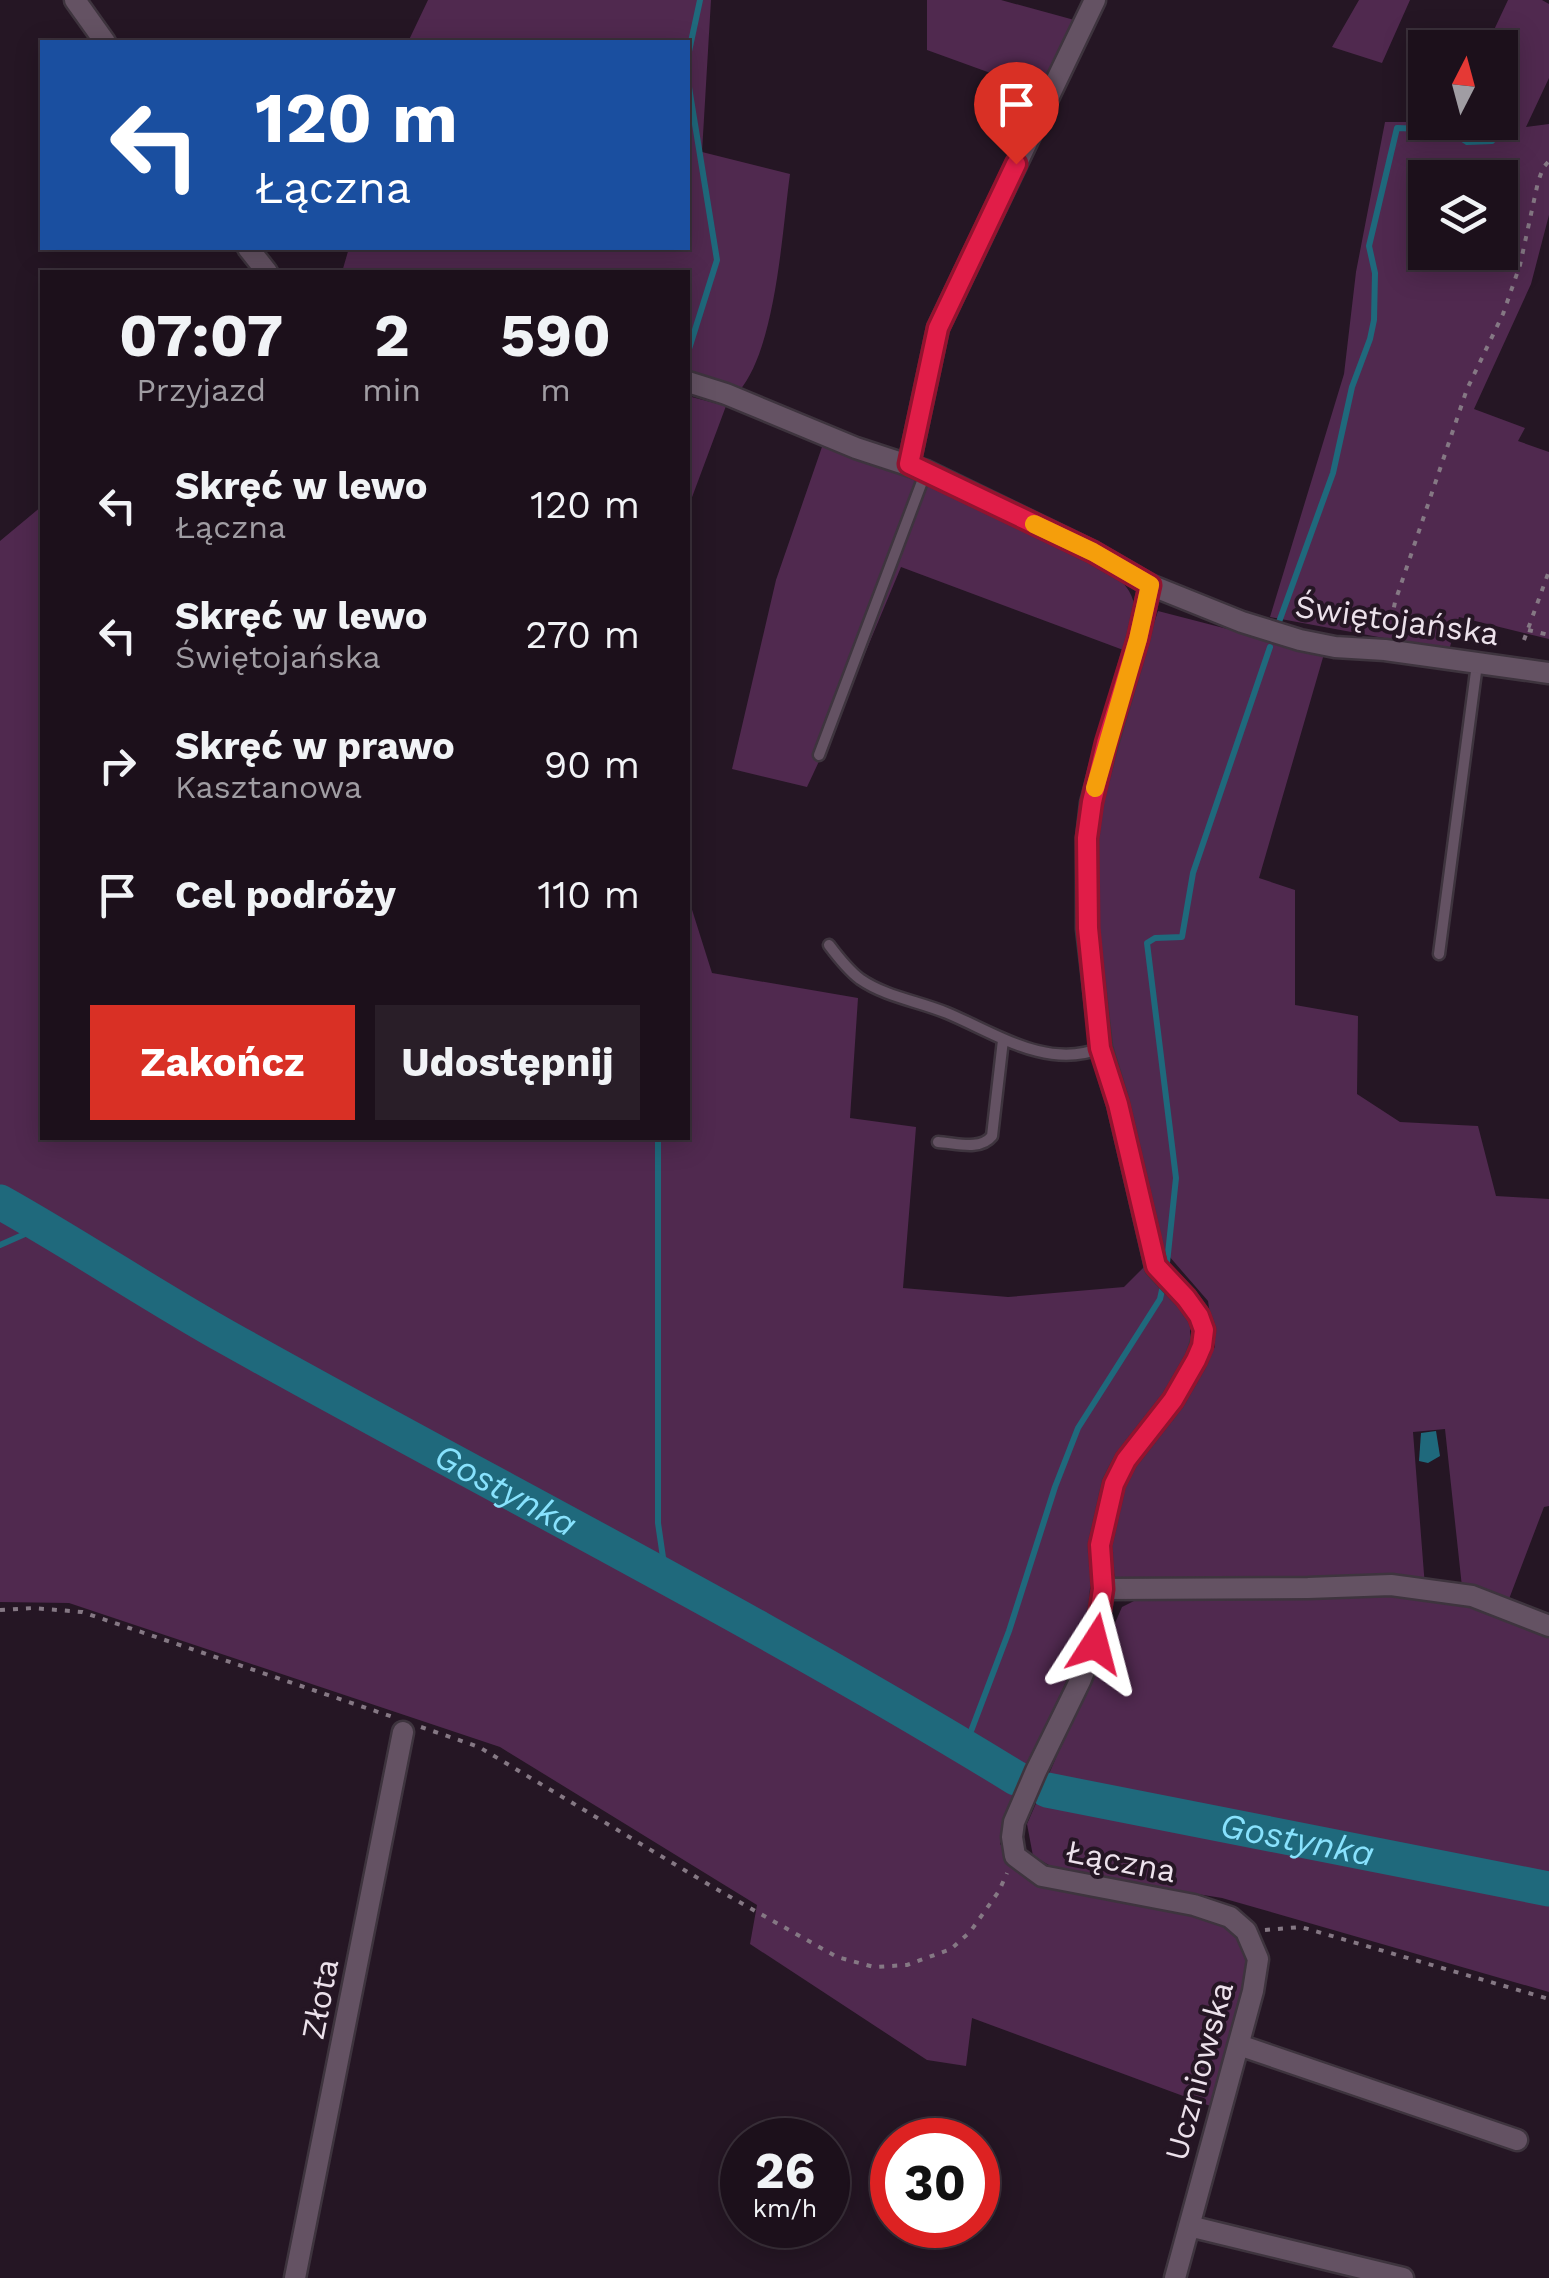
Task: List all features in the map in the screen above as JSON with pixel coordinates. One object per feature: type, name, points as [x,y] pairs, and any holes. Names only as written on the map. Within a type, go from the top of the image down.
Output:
[{"type":"street","points":[[75,0],[104,40]]},
{"type":"street","points":[[918,468],[938,328],[1094,0]]},
{"type":"street","points":[[250,250],[265,270]]},
{"type":"street","name":"Świętojańska","points":[[690,383],[856,448],[918,468],[1093,552],[1150,585],[1242,622],[1335,647],[1385,650],[1549,673]]},
{"type":"street","points":[[1016,1856],[1014,1822],[1095,1644],[1103,1589],[1100,1545],[1114,1484],[1126,1460],[1173,1400],[1196,1360],[1204,1330],[1186,1298],[1156,1266],[1118,1104],[1100,1048],[1088,928],[1087,838],[1092,802],[1150,585]]},
{"type":"street","points":[[1103,1589],[1390,1585],[1472,1596],[1549,1626]]},
{"type":"street","name":"Złota","points":[[295,2278],[410,1727]]},
{"type":"street","name":"Łączna","points":[[1016,1856],[1042,1876],[1214,1910],[1246,1931]]},
{"type":"street","name":"Uczniowska","points":[[1174,2278],[1253,1991],[1258,1959],[1246,1931]]},
{"type":"street","points":[[1238,2044],[1516,2140]]},
{"type":"street","points":[[1189,2226],[1404,2278]]},
{"type":"lane","points":[[819,755],[918,468]]},
{"type":"lane","points":[[1439,954],[1478,663]]},
{"type":"lane","points":[[829,945],[856,976],[875,988],[947,1013],[1003,1040],[1059,1055],[1086,1054],[1100,1048]]},
{"type":"lane","points":[[938,1142],[978,1146],[992,1136],[1003,1040]]},
{"type":"path","points":[[1385,650],[1395,602],[1467,389],[1503,314],[1520,266],[1538,182],[1549,161]]},
{"type":"path","points":[[1524,640],[1549,570]]},
{"type":"path","points":[[1528,630],[1549,635]]},
{"type":"path","points":[[0,1610],[82,1612],[410,1727],[479,1747],[836,1957],[874,1967],[907,1965],[951,1949],[970,1932],[1000,1891],[1016,1856]]},
{"type":"path","points":[[1246,1931],[1301,1928],[1549,1999]]},
{"type":"shaded area","points":[[428,0],[711,0],[702,152],[790,174],[769,319],[751,372],[739,391],[690,372],[690,270],[343,270],[348,250],[690,250],[690,40],[409,40]]},
{"type":"shaded area","points":[[927,0],[1001,0],[1078,21],[1043,88],[1026,86],[927,50]]},
{"type":"shaded area","points":[[1359,0],[1410,0],[1382,63],[1332,47]]},
{"type":"shaded area","points":[[1508,0],[1542,0],[1549,4],[1549,78],[1526,127],[1549,124],[1549,215],[1531,284],[1474,409],[1525,428],[1518,441],[1549,452],[1549,639],[1459,617],[1449,650],[1270,617],[1344,374],[1356,272],[1385,122],[1408,122],[1408,140],[1518,140],[1518,30],[1494,30]]},
{"type":"shaded area","points":[[690,397],[726,406],[690,503]]},
{"type":"shaded area","points":[[823,444],[976,505],[1109,571],[1133,598],[1134,621],[1126,651],[901,567],[807,787],[732,769],[776,580]]},
{"type":"shaded area","points":[[40,508],[40,1140],[690,1140],[690,903],[712,973],[858,998],[850,1118],[916,1127],[903,1288],[1008,1297],[1124,1287],[1145,1266],[1190,1319],[1190,1350],[1175,1380],[1108,1472],[1092,1556],[1087,1635],[1014,1797],[1000,1844],[1026,1873],[1215,1917],[1244,1940],[1252,1965],[1213,2107],[972,2018],[966,2066],[927,2060],[750,1944],[757,1905],[500,1747],[69,1603],[0,1602],[0,541]]},
{"type":"shaded area","points":[[1158,611],[1324,654],[1259,878],[1295,890],[1295,1005],[1358,1016],[1357,1094],[1400,1122],[1478,1126],[1496,1196],[1549,1199],[1549,1506],[1544,1507],[1509,1599],[1549,1618],[1549,1992],[1222,1898],[1061,1872],[1033,1856],[1027,1824],[1122,1607],[1168,1584],[1116,1580],[1108,1552],[1122,1478],[1215,1347],[1208,1301],[1162,1248],[1129,1110],[1105,1040],[1093,860],[1102,784]],"holes":[[[1445,1429],[1462,1587],[1425,1587],[1413,1432]]]},
{"type":"water","points":[[1436,1431],[1440,1456],[1428,1463],[1419,1461],[1421,1433]]},
{"type":"waterway","points":[[690,47],[700,0]]},
{"type":"waterway","points":[[690,93],[717,260],[690,346]]},
{"type":"waterway","points":[[1279,622],[1333,473],[1352,387],[1370,339],[1375,273],[1369,246],[1397,128],[1449,130],[1467,142],[1492,141]]},
{"type":"waterway","points":[[1167,1263],[1176,1178],[1147,943],[1155,938],[1182,937],[1193,873],[1270,647]]},
{"type":"waterway","points":[[658,1140],[658,1523],[666,1578]]},
{"type":"waterway","name":"Gostynka","points":[[0,1202],[228,1338],[723,1608],[1016,1778]]},
{"type":"waterway","points":[[0,1245],[43,1226]]},
{"type":"waterway","points":[[965,1747],[1078,1428],[1162,1290]]},
{"type":"waterway","name":"Gostynka","points":[[1047,1790],[1549,1889]]},
{"type":"slow traffic","points":[[1034,524],[1150,585],[1095,788]]},
{"type":"route","points":[[1016,164],[938,328],[909,464],[1093,552],[1150,585],[1092,802],[1087,838],[1088,928],[1100,1048],[1118,1104],[1156,1266],[1186,1298],[1204,1330],[1196,1360],[1173,1400],[1126,1460],[1114,1484],[1100,1545],[1103,1589],[1095,1644]]}]
